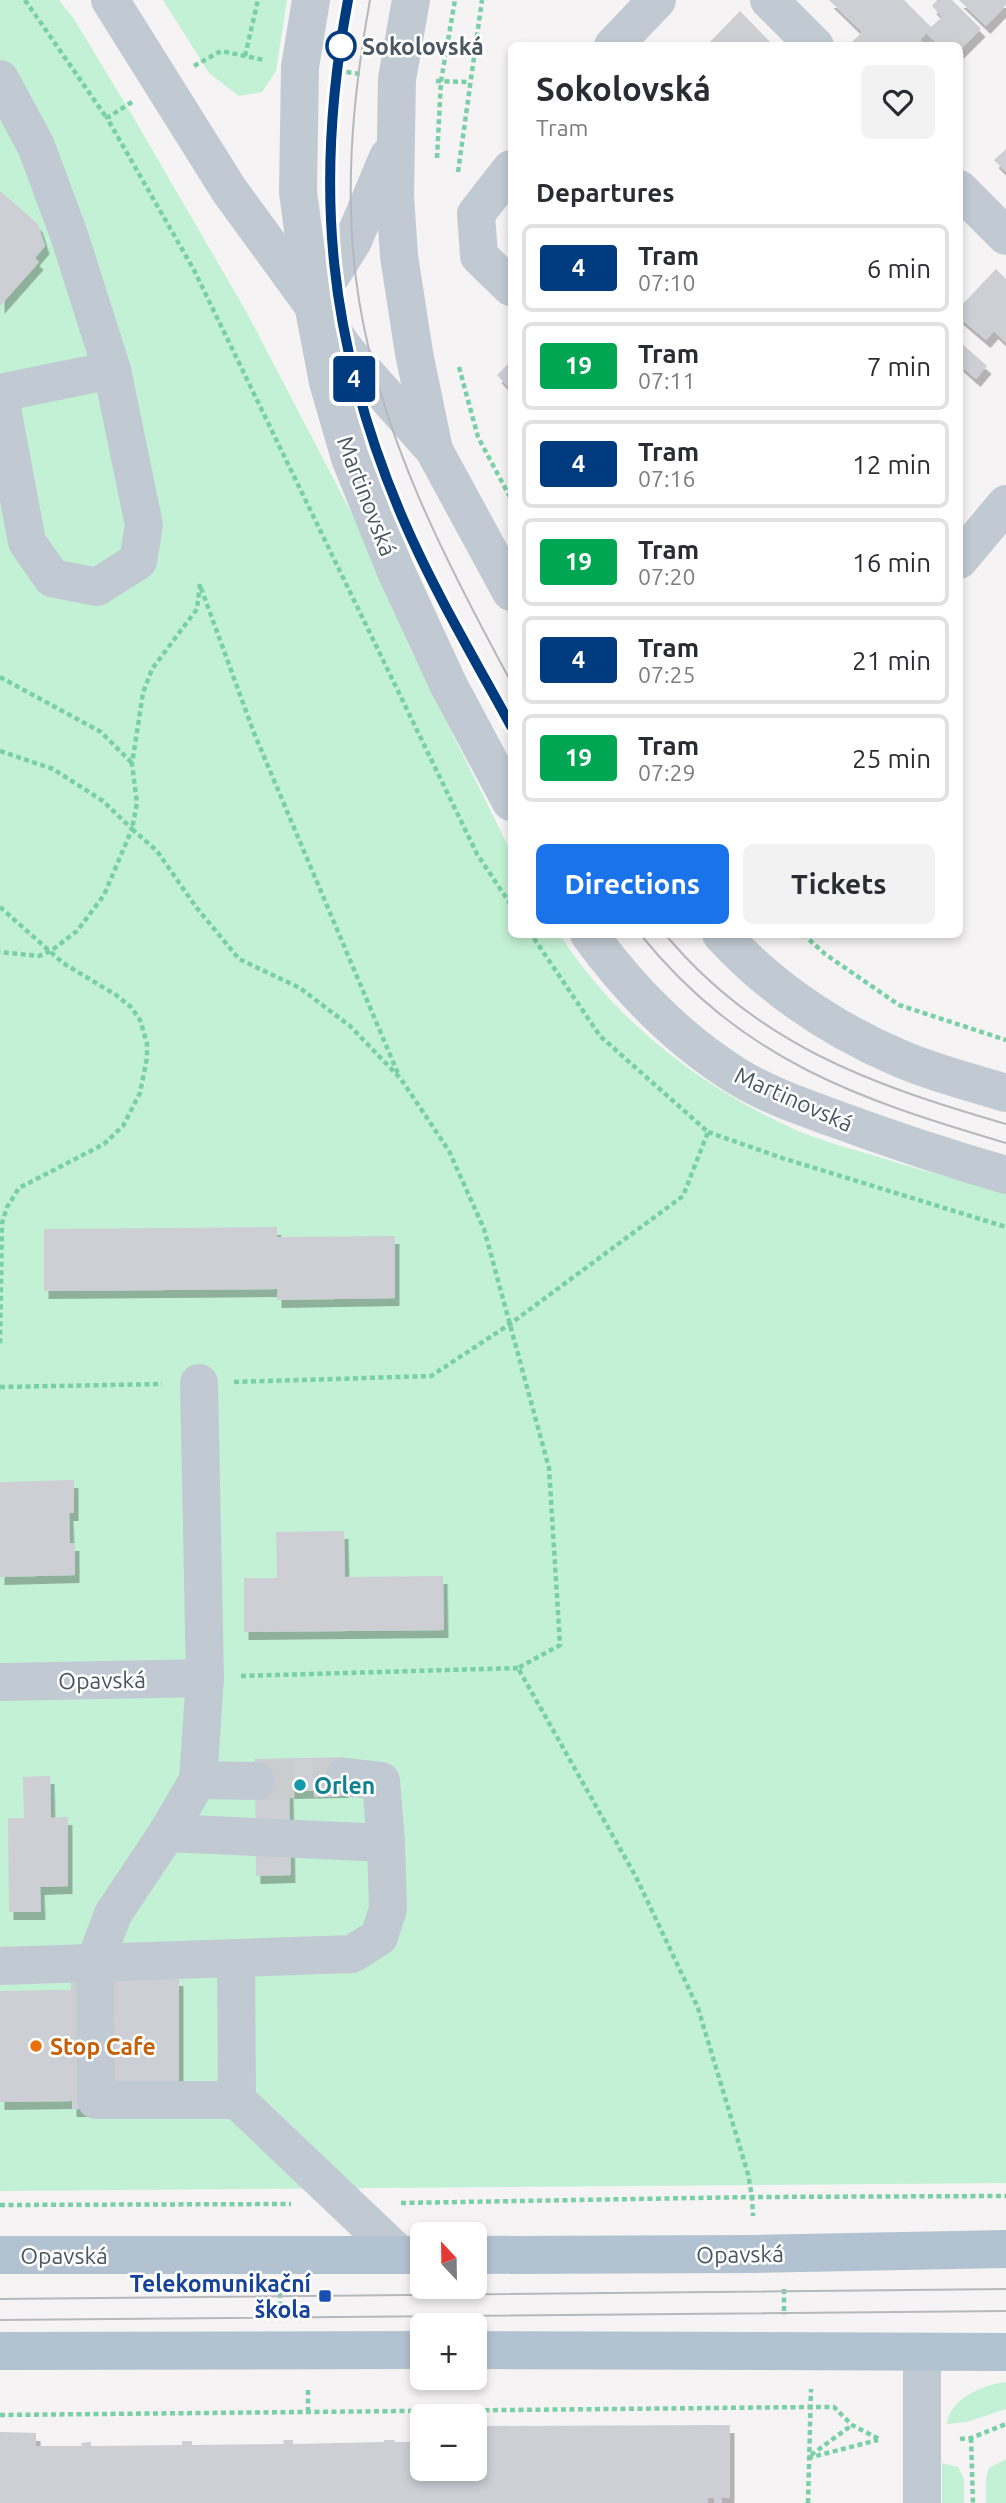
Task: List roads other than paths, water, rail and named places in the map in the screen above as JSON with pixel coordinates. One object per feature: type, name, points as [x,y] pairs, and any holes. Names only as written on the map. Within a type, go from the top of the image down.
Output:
[{"type":"main road","name":"Opavská","points":[[487,2255],[1006,2249]]},
{"type":"main road","name":"Opavská","points":[[0,2255],[410,2255]]},
{"type":"main road","points":[[0,2351],[410,2350]]},
{"type":"main road","points":[[487,2350],[1006,2352]]},
{"type":"street","points":[[110,0],[229,190],[348,352],[434,450],[508,586]]},
{"type":"street","name":"Martinovská","points":[[311,0],[300,67],[298,192],[313,304],[328,382],[350,458],[395,569],[443,673],[508,796]]},
{"type":"street","points":[[411,0],[397,79],[395,195],[399,256],[414,353],[434,450]]},
{"type":"street","points":[[617,42],[657,0]]},
{"type":"street","points":[[769,0],[811,42]]},
{"type":"street","points":[[0,79],[36,146],[69,235],[112,370],[144,525],[138,561],[97,587],[52,578],[27,541],[0,396],[112,370]]},
{"type":"street","points":[[313,304],[353,241],[398,133]]},
{"type":"street","points":[[508,173],[476,214],[479,256],[508,284]]},
{"type":"street","points":[[963,193],[1006,236]]},
{"type":"street","points":[[963,555],[1006,504]]},
{"type":"street","name":"Martinovská","points":[[592,938],[619,973],[660,1016],[704,1054],[737,1077],[784,1100],[909,1146],[1006,1175]]},
{"type":"street","points":[[725,938],[748,963],[814,1014],[901,1059],[1006,1093]]},
{"type":"street","points":[[199,1383],[205,1678],[198,1780],[167,1833],[113,1914],[95,1962],[96,2101],[237,2100],[347,2204],[410,2254]]},
{"type":"street","name":"Opavská","points":[[0,1682],[205,1678]]},
{"type":"street","points":[[0,1966],[352,1954],[379,1937],[388,1909],[386,1843],[381,1781],[344,1777]]},
{"type":"street","points":[[198,1780],[256,1781]]},
{"type":"street","points":[[167,1833],[386,1843]]},
{"type":"street","points":[[236,1958],[237,2100]]},
{"type":"street","points":[[922,2352],[922,2503]]},
{"type":"tunnel","points":[[256,1781],[344,1777]]},
{"type":"tram line","points":[[348,0],[337,69],[330,200],[334,264],[343,327],[377,454],[403,519],[441,598],[508,721]]},
{"type":"tram line","name":"4","points":[[348,0],[334,105],[329,177],[334,274],[344,338],[358,395],[404,520],[436,588],[508,720]]},
{"type":"tram line","points":[[370,0],[354,112],[351,188],[354,263],[369,351],[383,401],[419,497],[440,545],[508,676]]},
{"type":"tram line","points":[[644,938],[679,977],[719,1014],[761,1044],[805,1069],[900,1110],[1006,1143]]},
{"type":"tram line","points":[[669,938],[738,1005],[778,1033],[863,1076],[1006,1124]]},
{"type":"tram line","points":[[0,2299],[1006,2289]]},
{"type":"tram line","points":[[0,2320],[1006,2311]]},
{"type":"place","name":"Sokolovská","points":[[341,46]]},
{"type":"place","name":"Orlen","points":[[300,1785]]},
{"type":"place","name":"Stop Cafe","points":[[36,2046]]},
{"type":"place","name":"Telekomunikační škola","points":[[325,2296]]}]
